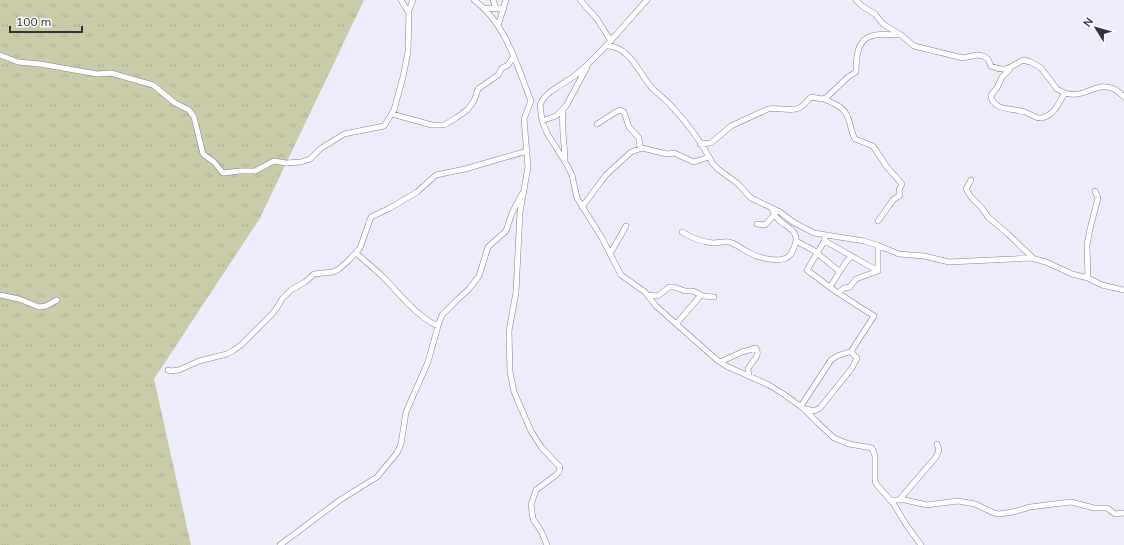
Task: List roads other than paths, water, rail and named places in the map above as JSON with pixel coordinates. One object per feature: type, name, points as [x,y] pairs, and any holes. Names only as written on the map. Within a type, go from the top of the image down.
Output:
[{"type":"street","points":[[401,0],[409,13]]},
{"type":"street","points":[[0,55],[18,62],[40,64],[98,74],[114,74],[153,85],[170,99],[192,113],[203,154],[214,162],[224,173],[255,171],[274,161],[292,163],[308,160],[320,149],[328,145],[340,135],[383,127],[396,105],[407,58],[409,13],[413,0]]},
{"type":"street","points":[[474,0],[484,8],[498,26],[514,56],[531,101],[524,119],[528,168],[520,212],[516,292],[509,331],[509,358],[514,392],[528,425],[542,448],[557,462],[560,467],[559,472],[556,475],[536,490],[531,505],[533,519],[541,531],[547,545]]},
{"type":"street","points":[[493,0],[496,9]]},
{"type":"street","points":[[498,26],[506,0]]},
{"type":"street","points":[[580,0],[597,20],[611,41]]},
{"type":"street","points":[[647,0],[611,41],[589,63],[569,80],[545,96],[540,105],[542,121],[572,175],[576,194],[582,207],[602,238],[621,275],[643,290],[656,306],[720,362],[769,385],[802,407],[811,411],[817,410],[830,397],[856,362],[857,357],[852,351]]},
{"type":"street","points":[[856,0],[874,14],[883,24],[901,35],[914,46],[963,58],[977,55],[983,56],[988,59],[991,66],[1000,69],[1007,69],[1014,66]]},
{"type":"street","points":[[484,8],[504,8]]},
{"type":"street","points":[[824,99],[832,94],[848,77],[856,72],[857,55],[861,44],[867,38],[871,35],[882,34],[901,35]]},
{"type":"street","points":[[606,46],[616,47],[630,58],[653,89],[675,109],[718,169],[737,182],[751,198],[780,212],[806,230],[824,235],[864,241],[899,254],[924,256],[948,262],[1034,258],[1072,274],[1088,278],[1102,285],[1124,290]]},
{"type":"street","points":[[392,114],[432,125],[444,125],[467,110],[474,101],[478,89],[498,75],[502,68],[508,64],[514,56]]},
{"type":"street","points":[[1026,58],[1030,62]]},
{"type":"street","points":[[1065,93],[1057,108],[1044,118],[1038,118],[1024,112],[996,105],[992,100],[991,95],[1002,77],[1023,60],[1041,68],[1057,89],[1065,93],[1079,95],[1097,87],[1107,87],[1115,89],[1124,97]]},
{"type":"street","points":[[542,121],[556,116],[563,110],[589,63]]},
{"type":"street","points":[[700,144],[711,143],[735,123],[768,109],[774,108],[794,110],[799,108],[811,97],[824,99],[842,109],[848,118],[851,131],[855,139],[873,146],[887,167],[902,184],[899,190],[900,194],[894,199],[878,221]]},
{"type":"street","points":[[563,110],[562,123],[565,163]]},
{"type":"street","points":[[597,124],[611,114],[622,111],[626,114],[629,127],[639,138],[640,149]]},
{"type":"street","points":[[582,207],[606,175],[631,152],[645,149],[667,154],[675,154],[694,162],[709,157]]},
{"type":"street","points":[[168,370],[180,370],[199,361],[227,354],[241,345],[273,313],[282,299],[291,290],[305,282],[314,274],[326,274],[339,269],[356,253],[360,248],[371,217],[393,207],[417,192],[433,176],[527,151]]},
{"type":"street","points":[[971,180],[966,189],[971,198],[982,208],[988,217],[1034,258]]},
{"type":"street","points":[[1088,278],[1087,245],[1098,198],[1095,191]]},
{"type":"street","points":[[280,545],[340,500],[377,477],[391,462],[401,444],[406,412],[428,362],[442,315],[469,289],[478,276],[488,247],[506,231],[512,213],[524,192]]},
{"type":"street","points":[[682,232],[698,241],[715,243],[727,242],[758,257],[780,260],[786,259],[793,250],[796,241],[794,233],[777,219],[772,208]]},
{"type":"street","points":[[757,224],[765,225],[775,214]]},
{"type":"street","points":[[610,254],[626,226]]},
{"type":"street","points":[[802,407],[832,360],[852,351],[874,315],[838,294],[807,270],[825,241],[826,238],[824,235]]},
{"type":"street","points":[[796,241],[818,254],[840,271]]},
{"type":"street","points":[[825,241],[878,271]]},
{"type":"street","points":[[878,245],[878,271]]},
{"type":"street","points":[[356,253],[417,313],[438,326]]},
{"type":"street","points":[[830,288],[851,256]]},
{"type":"street","points":[[838,294],[844,288],[850,287],[856,279],[878,271]]},
{"type":"street","points":[[648,295],[658,296],[670,287],[685,291],[693,291],[701,295],[714,296]]},
{"type":"street","points":[[0,294],[19,299],[39,307],[46,306],[57,300]]},
{"type":"street","points":[[677,323],[701,295]]},
{"type":"street","points":[[720,362],[742,352],[756,348],[757,353],[754,361],[748,369],[749,376]]},
{"type":"street","points":[[802,407],[834,438],[849,444],[872,448],[875,456],[875,480],[921,545]]},
{"type":"street","points":[[899,500],[936,456],[939,450],[937,444]]},
{"type":"street","points":[[890,500],[899,500],[927,505],[958,501],[975,504],[994,514],[1013,512],[1030,506],[1066,502],[1077,503],[1094,508],[1106,508],[1115,514],[1124,513]]}]
